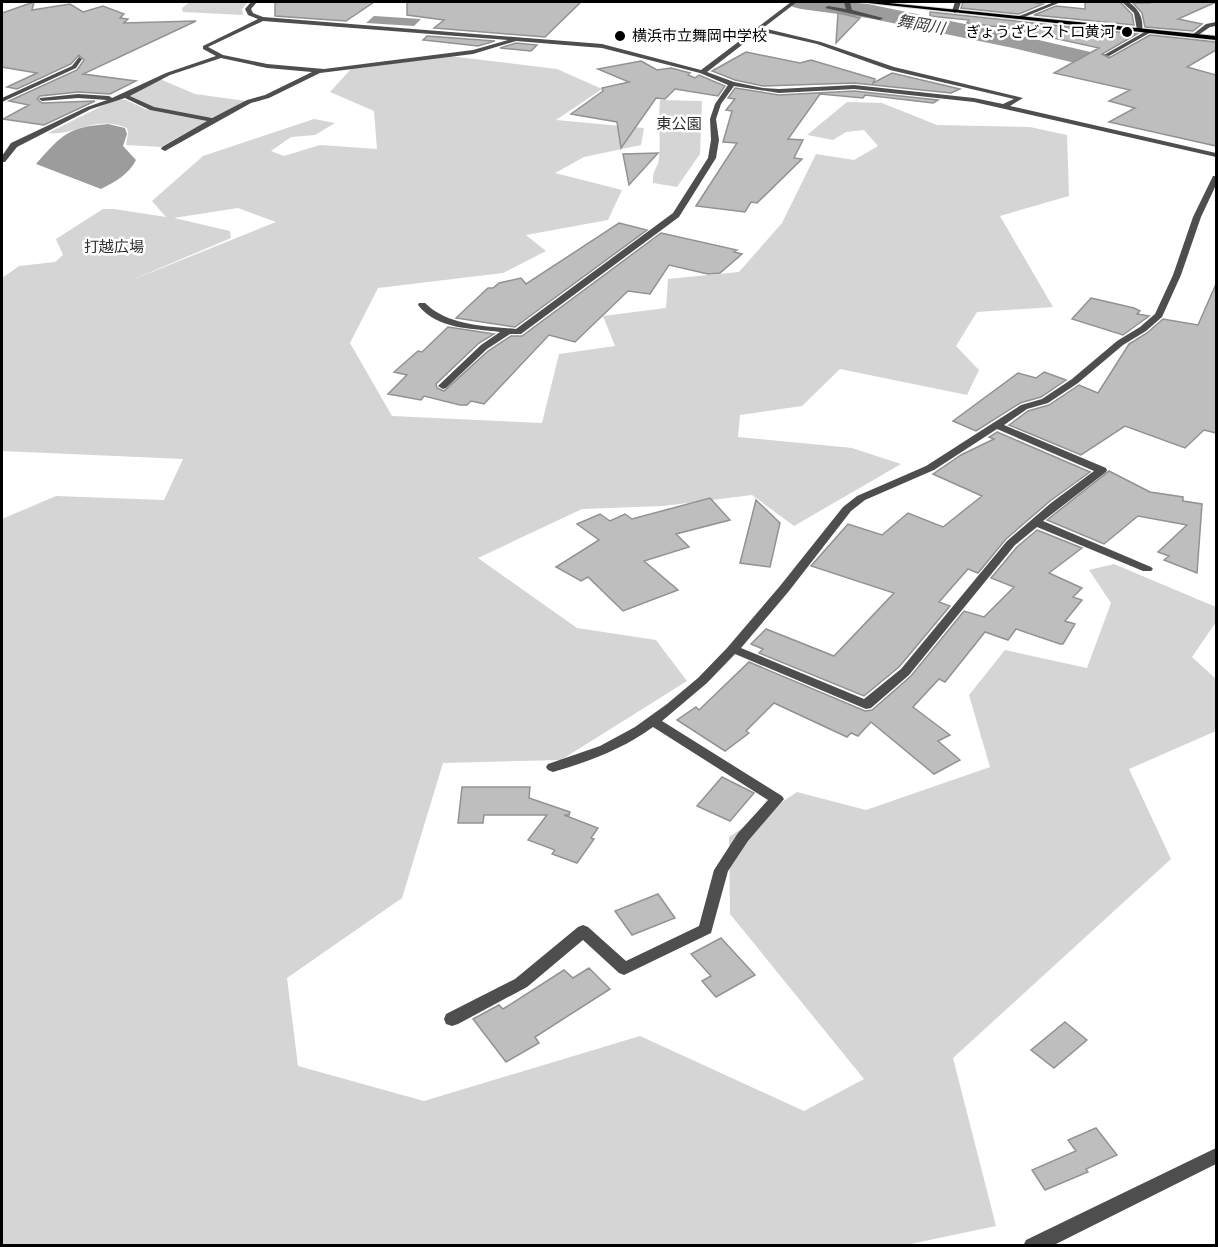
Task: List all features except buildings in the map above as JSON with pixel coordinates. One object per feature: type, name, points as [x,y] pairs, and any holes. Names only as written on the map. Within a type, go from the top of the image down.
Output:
[{"type":"main road","points":[[863,2],[892,3],[1216,38]]},
{"type":"street","points":[[254,2],[248,9],[250,14],[262,19],[602,46],[702,72],[732,84],[779,91],[854,87],[952,97],[1005,106],[1216,155]]},
{"type":"street","points":[[702,72],[793,2]]},
{"type":"street","points":[[955,11],[958,2]]},
{"type":"street","points":[[1020,17],[1058,2]]},
{"type":"street","points":[[1125,2],[1132,4],[1138,13],[1140,30]]},
{"type":"street","points":[[828,8],[848,6],[880,18]]},
{"type":"street","points":[[262,19],[252,26],[222,36],[205,48],[221,56],[267,66],[324,71]]},
{"type":"street","points":[[1195,35],[1200,29],[1216,24]]},
{"type":"street","points":[[759,29],[819,43],[891,69],[1020,98],[1005,106]]},
{"type":"street","points":[[1107,55],[1150,31]]},
{"type":"street","points":[[165,150],[249,101],[267,97],[314,73],[473,52],[518,39]]},
{"type":"street","points":[[42,99],[124,96],[168,74],[221,56]]},
{"type":"street","points":[[2,100],[74,67],[79,60]]},
{"type":"street","points":[[422,305],[427,312],[452,324],[486,326],[518,332],[676,215],[712,158],[715,140],[713,119],[718,104],[732,84]]},
{"type":"street","points":[[124,96],[152,109],[213,120]]},
{"type":"street","points":[[2,160],[14,145],[113,98]]},
{"type":"street","points":[[553,767],[605,749],[653,721],[683,697],[733,649],[847,509],[861,498],[930,468],[1024,407],[1045,401],[1075,381],[1120,343],[1143,329],[1159,315],[1177,275],[1197,216],[1216,178]]},
{"type":"street","points":[[443,386],[484,347],[508,331]]},
{"type":"street","points":[[733,649],[866,705],[905,672],[1011,543],[1102,470],[998,426]]},
{"type":"street","points":[[1035,522],[1147,569]]},
{"type":"street","points":[[452,1019],[521,983],[583,932],[624,969],[706,929],[721,870],[743,837],[777,799],[653,721]]},
{"type":"street","points":[[1032,1245],[1215,1159]]},
{"type":"green space","points":[[190,2],[248,2],[242,9],[243,15],[183,12],[182,8]]},
{"type":"green space","name":"打越広場","points":[[449,56],[557,69],[602,89],[556,120],[644,128],[641,145],[584,157],[555,173],[622,190],[608,220],[526,235],[546,251],[503,273],[378,288],[350,343],[392,416],[542,423],[559,354],[615,346],[603,316],[666,308],[668,279],[739,272],[782,223],[816,154],[854,160],[878,146],[864,130],[846,132],[833,140],[807,135],[847,102],[882,103],[937,125],[1030,127],[1067,135],[1069,196],[1000,216],[1053,307],[977,312],[956,346],[979,370],[967,395],[840,369],[802,406],[740,415],[738,437],[852,448],[901,464],[794,526],[752,495],[663,506],[582,509],[478,558],[577,628],[656,640],[687,681],[561,760],[443,763],[402,898],[287,978],[298,1066],[424,1101],[640,1036],[804,1111],[864,1079],[730,914],[729,837],[797,792],[866,810],[990,767],[969,695],[1005,650],[1087,668],[1111,603],[1089,570],[1114,564],[1216,607],[1216,622],[1192,657],[1216,679],[1216,731],[1129,769],[1171,859],[953,1058],[996,1226],[901,1246],[2,1245],[2,519],[56,496],[164,500],[183,459],[2,451],[2,278],[19,266],[55,262],[63,255],[56,239],[103,209],[166,217],[152,201],[203,156],[314,119],[335,123],[315,135],[291,137],[271,151],[284,156],[320,145],[377,149],[374,111],[330,92],[351,69]],"holes":[[[238,208],[276,222],[127,282],[231,238],[230,231],[174,218]]]},
{"type":"green space","points":[[160,79],[195,94],[246,101],[211,118],[151,107],[131,96]]},
{"type":"green space","points":[[116,99],[126,100],[145,109],[207,121],[161,147],[126,145],[127,128],[115,124],[94,124],[66,132],[48,133]]},
{"type":"green space","name":"東公園","points":[[660,100],[702,101],[700,154],[677,187],[653,183],[659,161]]},
{"type":"shaded area","points":[[374,16],[421,19],[414,26],[366,23]]},
{"type":"shaded area","points":[[108,124],[125,128],[127,134],[123,146],[136,160],[126,173],[101,189],[36,164],[66,134],[83,127]]},
{"type":"waterway","name":"舞岡川","points":[[801,2],[868,11],[1013,41],[1216,89]]},
{"type":"place","name":"ぎょうざビストロ黄河","points":[[1127,32]]},
{"type":"place","name":"横浜市立舞岡中学校","points":[[620,36]]}]
